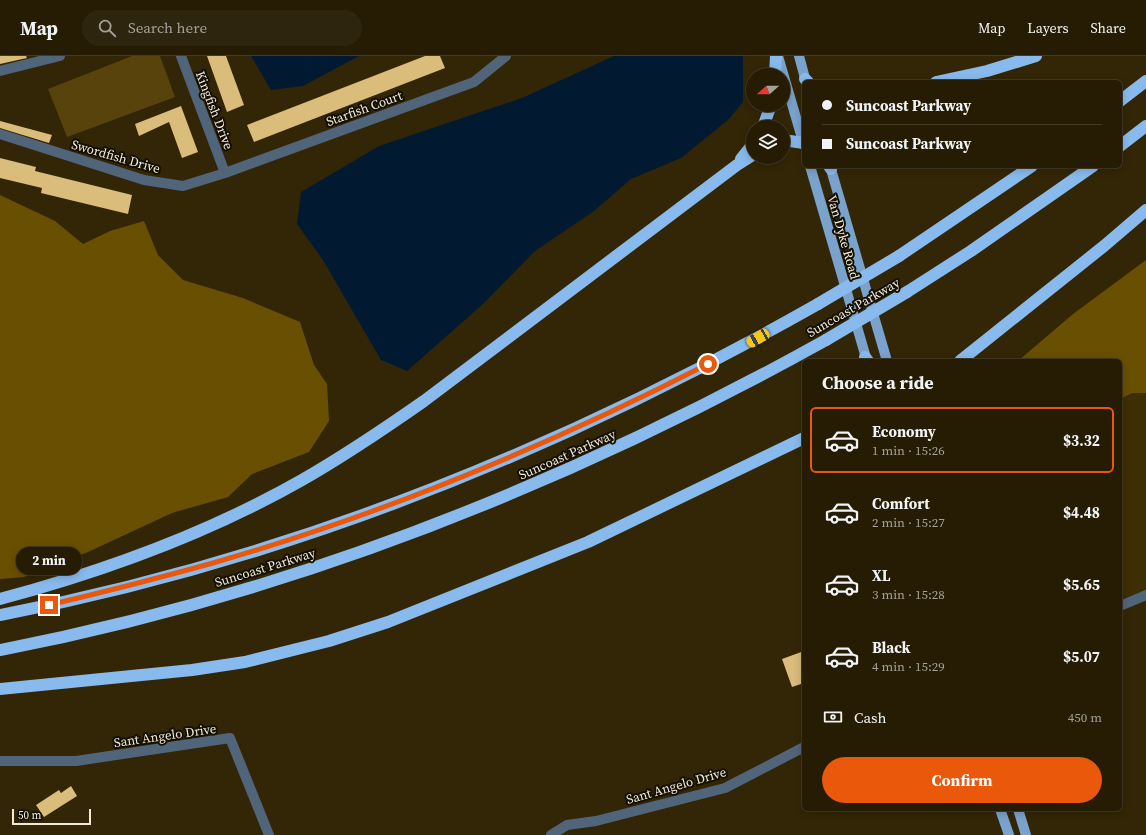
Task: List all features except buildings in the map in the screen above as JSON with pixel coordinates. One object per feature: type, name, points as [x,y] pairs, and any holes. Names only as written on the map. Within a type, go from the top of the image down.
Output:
[{"type":"highway","points":[[776,68],[777,56]]},
{"type":"highway","points":[[945,80],[987,71],[1036,56]]},
{"type":"highway","points":[[1122,99],[1146,81]]},
{"type":"highway","points":[[1122,144],[1146,126]]},
{"type":"highway","points":[[790,141],[802,143]]},
{"type":"highway","points":[[737,165],[746,153]]},
{"type":"highway","points":[[0,599],[92,572],[175,542],[301,481],[373,436],[424,401],[746,159]]},
{"type":"highway","name":"Suncoast Parkway","points":[[0,615],[134,584],[214,563],[406,498],[582,426],[746,344],[818,304],[899,256],[1029,168]]},
{"type":"highway","name":"Suncoast Parkway","points":[[0,650],[181,608],[336,560],[422,530],[572,468],[715,401],[826,340],[907,292],[971,251],[1090,168]]},
{"type":"highway","points":[[963,359],[1104,246],[1146,210]]},
{"type":"highway","points":[[0,690],[192,670],[280,654],[336,639],[394,620],[588,542],[802,439]]},
{"type":"main road","points":[[777,56],[802,137]]},
{"type":"main road","points":[[798,56],[807,80]]},
{"type":"main road","name":"Van Dyke Road","points":[[811,168],[867,359]]},
{"type":"main road","name":"Van Dyke Road","points":[[830,168],[886,359]]},
{"type":"main road","points":[[1001,811],[1009,835]]},
{"type":"main road","points":[[1019,811],[1026,835]]},
{"type":"street","points":[[0,71],[60,56]]},
{"type":"street","name":"Kingfish Drive","points":[[181,56],[225,173]]},
{"type":"street","name":"Starfish Court","points":[[225,173],[474,82],[506,56]]},
{"type":"street","name":"Swordfish Drive","points":[[0,134],[144,180],[183,186],[225,173]]},
{"type":"street","points":[[1122,605],[1146,596]]},
{"type":"street","name":"Sant Angelo Drive","points":[[0,761],[76,761],[230,738],[269,835]]},
{"type":"street","name":"Sant Angelo Drive","points":[[551,835],[567,825],[596,821],[725,788],[802,748]]},
{"type":"shaded area","points":[[132,56],[160,56],[175,97],[67,137],[48,89]]},
{"type":"shaded area","points":[[0,195],[55,221],[83,244],[110,231],[144,221],[158,255],[183,280],[243,298],[300,322],[314,365],[327,384],[329,421],[309,452],[252,474],[228,497],[172,513],[88,552],[24,577],[0,579]]},
{"type":"shaded area","points":[[1146,260],[1146,393],[1132,393],[1122,398],[1122,359],[1020,359],[1073,314]]},
{"type":"shaded area","points":[[1146,306],[1146,590],[1122,599],[1122,359],[1066,359]]},
{"type":"water","points":[[251,56],[359,56],[303,86],[271,90]]},
{"type":"water","points":[[614,56],[743,56],[743,102],[728,120],[681,158],[631,179],[594,211],[535,251],[483,304],[407,371],[381,360],[323,260],[297,224],[301,192],[379,146],[522,98]]},
{"type":"route","points":[[49,605],[214,563],[316,530],[406,498],[582,426],[708,364]]}]
